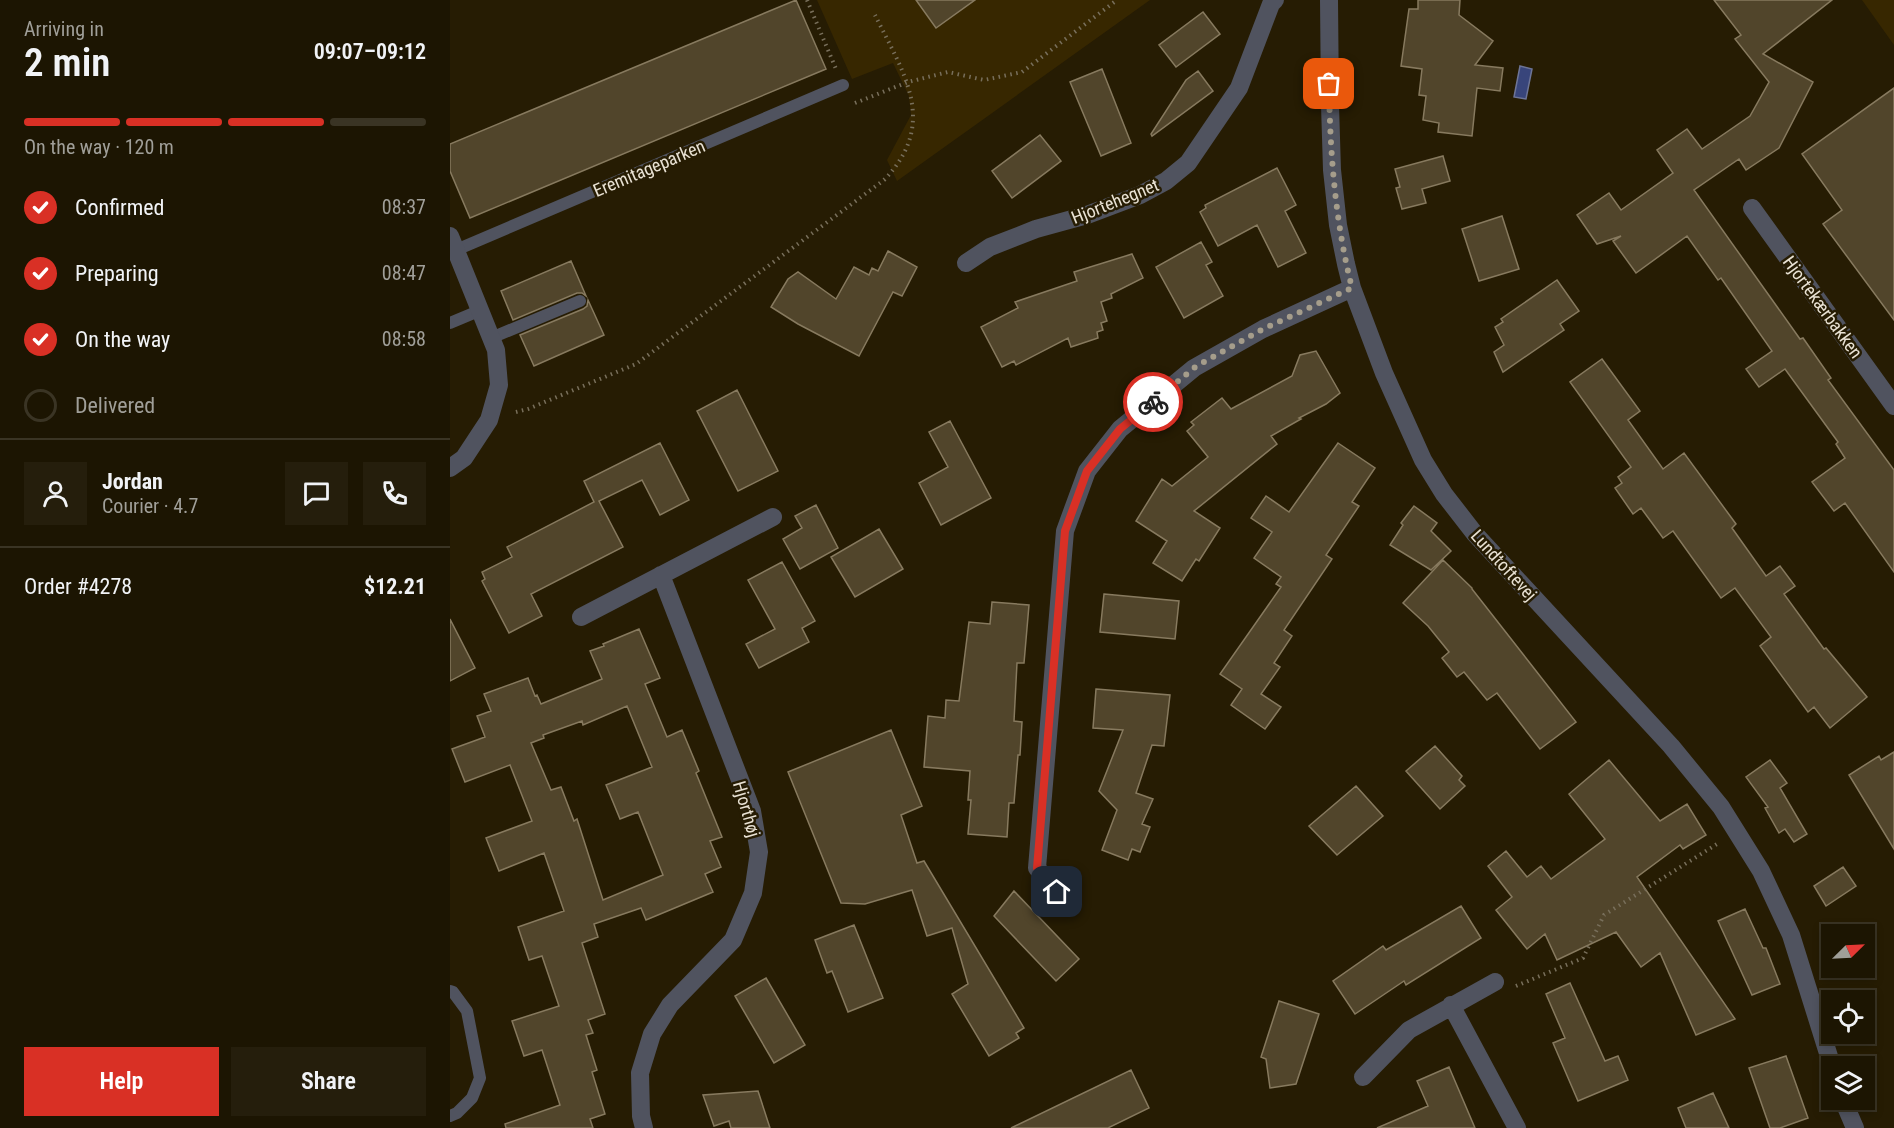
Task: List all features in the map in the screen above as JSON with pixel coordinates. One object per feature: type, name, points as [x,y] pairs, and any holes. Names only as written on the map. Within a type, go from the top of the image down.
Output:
[{"type":"street","name":"Hjortehegnet","points":[[966,263],[990,247],[1036,229],[1087,215],[1140,195],[1166,181],[1188,163],[1239,88],[1271,4],[1275,0]]},
{"type":"street","name":"Lundtoftevej","points":[[1329,0],[1329,105],[1332,170],[1338,225],[1352,288],[1384,373],[1423,460],[1444,494],[1475,534],[1671,746],[1721,807],[1761,871],[1791,935],[1829,1056]]},
{"type":"street","name":"Hjortekærbakken","points":[[1752,208],[1894,406]]},
{"type":"street","name":"Eremitageparken","points":[[450,468],[464,458],[489,420],[499,385],[496,351],[453,243]]},
{"type":"street","points":[[1057,892],[1037,868],[1065,531],[1087,471],[1120,429],[1194,368],[1263,329],[1352,288]]},
{"type":"street","points":[[581,616],[773,517]]},
{"type":"street","name":"Hjorthøj","points":[[644,1128],[641,1116],[640,1073],[652,1034],[670,1005],[733,940],[753,893],[759,852],[752,810],[661,575]]},
{"type":"street","points":[[1363,1077],[1409,1030],[1495,981]]},
{"type":"street","points":[[1451,1005],[1517,1128]]},
{"type":"street","points":[[1847,1110],[1855,1128]]},
{"type":"lane","name":"Eremitageparken","points":[[453,243],[843,86]]},
{"type":"lane","points":[[491,338],[580,301]]},
{"type":"lane","points":[[450,323],[481,309]]},
{"type":"lane","points":[[450,991],[466,1011],[480,1078],[472,1098],[457,1113],[450,1116]]},
{"type":"path","points":[[908,82],[948,72],[984,80],[1022,72],[1117,0]]},
{"type":"path","points":[[489,420],[528,409],[636,364],[884,180],[896,168],[904,153],[913,121],[914,102],[908,82],[875,15]]},
{"type":"path","points":[[1495,981],[1512,987],[1583,958],[1604,915],[1724,840],[1735,830]]},
{"type":"shaded area","points":[[817,0],[916,0],[937,27],[951,0],[1150,0],[897,181],[887,160],[911,115],[909,96],[893,63],[852,79]]},
{"type":"shaded area","points":[[1862,0],[1894,0],[1894,45]]},
{"type":"water","points":[[1520,66],[1532,69],[1526,99],[1514,97]]},
{"type":"building","points":[[796,0],[826,69],[470,218],[450,171],[450,144]]},
{"type":"building","points":[[916,0],[975,0],[936,28]]},
{"type":"building","points":[[1418,0],[1460,0],[1459,15],[1493,41],[1475,65],[1503,68],[1500,91],[1477,88],[1472,136],[1438,132],[1439,123],[1423,120],[1426,96],[1419,95],[1422,69],[1401,66],[1409,9],[1418,9]]},
{"type":"building","points":[[1714,0],[1832,0],[1763,54],[1813,82],[1779,148],[1746,170],[1739,159],[1694,190],[1800,339],[1803,338],[1831,378],[1828,380],[1894,470],[1894,572],[1845,503],[1834,511],[1812,482],[1845,458],[1836,444],[1838,442],[1785,369],[1759,387],[1746,369],[1772,351],[1721,278],[1718,280],[1687,236],[1636,273],[1613,241],[1621,236],[1597,244],[1577,215],[1609,193],[1621,210],[1673,173],[1657,150],[1687,129],[1702,149],[1750,116],[1769,82],[1735,39],[1741,35]]},
{"type":"building","points":[[1203,12],[1220,34],[1176,67],[1159,45]]},
{"type":"building","points":[[1102,69],[1131,143],[1101,156],[1070,82]]},
{"type":"building","points":[[1198,71],[1213,91],[1152,136],[1151,134],[1186,80]]},
{"type":"building","points":[[1894,88],[1894,320],[1823,224],[1842,210],[1802,154]]},
{"type":"building","points":[[1040,135],[1061,161],[1012,198],[992,171]]},
{"type":"building","points":[[1443,156],[1450,181],[1422,189],[1426,203],[1402,209],[1396,188],[1400,187],[1395,169]]},
{"type":"building","points":[[1277,168],[1296,205],[1285,211],[1306,253],[1278,267],[1257,225],[1218,246],[1200,212],[1206,208],[1205,205]]},
{"type":"building","points":[[1502,216],[1519,269],[1479,281],[1462,229]]},
{"type":"building","points":[[1201,242],[1212,262],[1206,265],[1223,296],[1184,318],[1156,267]]},
{"type":"building","points":[[888,251],[917,267],[902,296],[893,292],[859,356],[771,307],[788,279],[798,272],[836,299],[854,267],[869,275],[872,268],[878,271]]},
{"type":"building","points":[[1132,254],[1143,278],[1111,294],[1112,298],[1101,302],[1107,321],[1101,323],[1103,330],[1097,332],[1098,338],[1071,347],[1068,338],[1016,365],[1014,361],[1002,367],[981,327],[1018,308],[1015,302],[1077,281],[1074,272]]},
{"type":"building","points":[[571,261],[586,296],[577,293],[513,320],[501,291]]},
{"type":"building","points":[[1557,280],[1579,311],[1560,324],[1564,330],[1503,372],[1494,352],[1504,345],[1495,327],[1503,322],[1501,319]]},
{"type":"building","points":[[588,300],[604,335],[534,366],[520,335],[583,309],[587,306]]},
{"type":"building","points":[[1316,351],[1340,393],[1326,404],[1271,436],[1277,444],[1194,511],[1220,528],[1199,561],[1196,559],[1182,581],[1153,563],[1167,541],[1136,521],[1162,479],[1172,486],[1208,457],[1187,431],[1194,425],[1191,422],[1222,398],[1231,409],[1292,376],[1300,355]]},
{"type":"building","points":[[1602,359],[1640,411],[1628,420],[1663,469],[1684,453],[1736,524],[1732,528],[1766,576],[1780,566],[1795,586],[1784,594],[1824,649],[1826,648],[1867,697],[1830,728],[1814,707],[1808,712],[1760,646],[1771,637],[1735,588],[1721,598],[1673,531],[1663,538],[1641,508],[1633,514],[1615,488],[1622,483],[1618,477],[1631,467],[1570,382]]},
{"type":"building","points":[[737,390],[778,471],[738,491],[697,411]]},
{"type":"building","points":[[950,421],[991,498],[941,525],[919,483],[948,467],[929,432]]},
{"type":"building","points":[[660,443],[689,500],[660,515],[642,480],[599,501],[623,547],[531,594],[542,616],[509,633],[482,581],[485,579],[482,572],[512,557],[507,547],[594,502],[584,481]]},
{"type":"building","points":[[1338,443],[1375,468],[1352,502],[1359,506],[1326,555],[1332,559],[1284,630],[1292,636],[1274,663],[1280,667],[1261,694],[1281,707],[1265,729],[1231,705],[1242,689],[1220,674],[1281,587],[1276,584],[1281,577],[1254,558],[1272,532],[1251,518],[1266,496],[1289,512]]},
{"type":"building","points":[[816,505],[838,548],[800,569],[783,539],[802,528],[795,516]]},
{"type":"building","points":[[1414,506],[1437,523],[1431,531],[1451,551],[1431,570],[1390,545],[1403,525],[1401,523]]},
{"type":"building","points":[[879,529],[903,569],[855,597],[831,557]]},
{"type":"building","points":[[1443,560],[1472,588],[1576,722],[1540,749],[1497,693],[1487,700],[1464,672],[1457,677],[1442,658],[1449,652],[1428,626],[1403,603]]},
{"type":"building","points":[[782,562],[815,621],[802,628],[809,642],[759,668],[746,644],[775,629],[748,580]]},
{"type":"building","points":[[1104,594],[1179,601],[1175,639],[1100,632]]},
{"type":"building","points":[[992,602],[1029,605],[1024,663],[1017,663],[1014,721],[1022,722],[1014,803],[1009,803],[1007,837],[968,834],[971,800],[968,800],[970,771],[924,767],[928,716],[945,718],[946,700],[959,701],[969,622],[990,624]]},
{"type":"building","points":[[450,619],[475,668],[450,681]]},
{"type":"building","points":[[639,629],[660,678],[645,684],[667,737],[682,730],[699,771],[696,773],[722,837],[710,841],[721,867],[705,874],[713,892],[646,920],[641,908],[594,924],[598,937],[582,943],[605,1014],[588,1020],[593,1033],[586,1035],[597,1070],[592,1072],[605,1114],[590,1119],[593,1128],[506,1128],[505,1124],[560,1105],[542,1050],[524,1056],[512,1021],[559,1006],[542,956],[529,960],[518,927],[564,911],[544,853],[499,871],[486,838],[532,821],[510,765],[465,782],[452,749],[485,737],[477,716],[491,711],[484,694],[528,678],[541,704],[602,679],[590,651],[604,646],[603,644]],"holes":[[[627,706],[652,767],[606,785],[620,819],[638,812],[663,875],[603,900],[577,819],[574,821],[561,787],[551,790],[531,743],[544,738],[543,735],[582,721],[583,725]]]},
{"type":"building","points":[[1096,689],[1170,695],[1164,746],[1152,745],[1136,793],[1153,799],[1142,824],[1150,827],[1140,852],[1132,849],[1128,860],[1102,850],[1117,810],[1099,791],[1123,730],[1093,728]]},
{"type":"building","points":[[891,730],[922,806],[901,815],[917,863],[924,861],[1024,1028],[1016,1033],[1019,1038],[989,1056],[952,994],[968,984],[952,928],[927,936],[912,890],[865,904],[841,903],[788,772]]},
{"type":"building","points":[[1435,746],[1462,776],[1459,780],[1465,786],[1440,809],[1406,771]]},
{"type":"building","points":[[1894,752],[1894,849],[1849,775],[1879,756],[1881,760]]},
{"type":"building","points":[[1609,760],[1660,821],[1687,804],[1706,835],[1683,849],[1680,845],[1637,877],[1735,1019],[1696,1035],[1660,953],[1641,967],[1616,932],[1557,960],[1545,934],[1527,949],[1496,910],[1512,897],[1488,866],[1506,851],[1527,877],[1541,866],[1551,879],[1605,839],[1569,794]]},
{"type":"building","points":[[1770,760],[1787,783],[1780,788],[1807,834],[1794,842],[1785,829],[1779,833],[1765,808],[1768,807],[1746,777]]},
{"type":"building","points":[[1356,786],[1383,816],[1337,855],[1309,826]]},
{"type":"building","points":[[1843,867],[1856,886],[1826,906],[1814,886]]},
{"type":"building","points":[[1014,891],[1079,959],[1056,981],[994,916]]},
{"type":"building","points":[[1461,906],[1481,938],[1406,985],[1404,981],[1355,1014],[1333,981],[1383,946],[1386,950]]},
{"type":"building","points":[[1745,909],[1763,948],[1766,948],[1780,984],[1752,995],[1718,921]]},
{"type":"building","points":[[854,925],[883,998],[848,1012],[832,971],[827,973],[815,940]]},
{"type":"building","points":[[766,978],[805,1045],[774,1063],[735,996]]},
{"type":"building","points":[[1570,983],[1605,1061],[1618,1056],[1628,1080],[1578,1101],[1553,1043],[1565,1038],[1546,994]]},
{"type":"building","points":[[1279,1001],[1319,1014],[1296,1084],[1270,1088],[1266,1059],[1261,1057]]},
{"type":"building","points":[[1786,1056],[1808,1118],[1780,1128],[1770,1128],[1749,1068]]},
{"type":"building","points":[[1449,1067],[1475,1128],[1377,1128],[1428,1106],[1417,1081]]},
{"type":"building","points":[[1131,1070],[1149,1108],[1108,1128],[1011,1128]]},
{"type":"building","points":[[758,1091],[770,1128],[731,1128],[729,1121],[714,1126],[703,1095]]},
{"type":"building","points":[[1713,1093],[1729,1128],[1686,1128],[1678,1108]]},
{"type":"way so far","points":[[1153,402],[1204,362],[1263,329],[1352,288],[1338,225],[1332,170],[1329,84]]},
{"type":"route","points":[[1057,892],[1037,868],[1065,531],[1087,471],[1120,429],[1153,402]]}]
